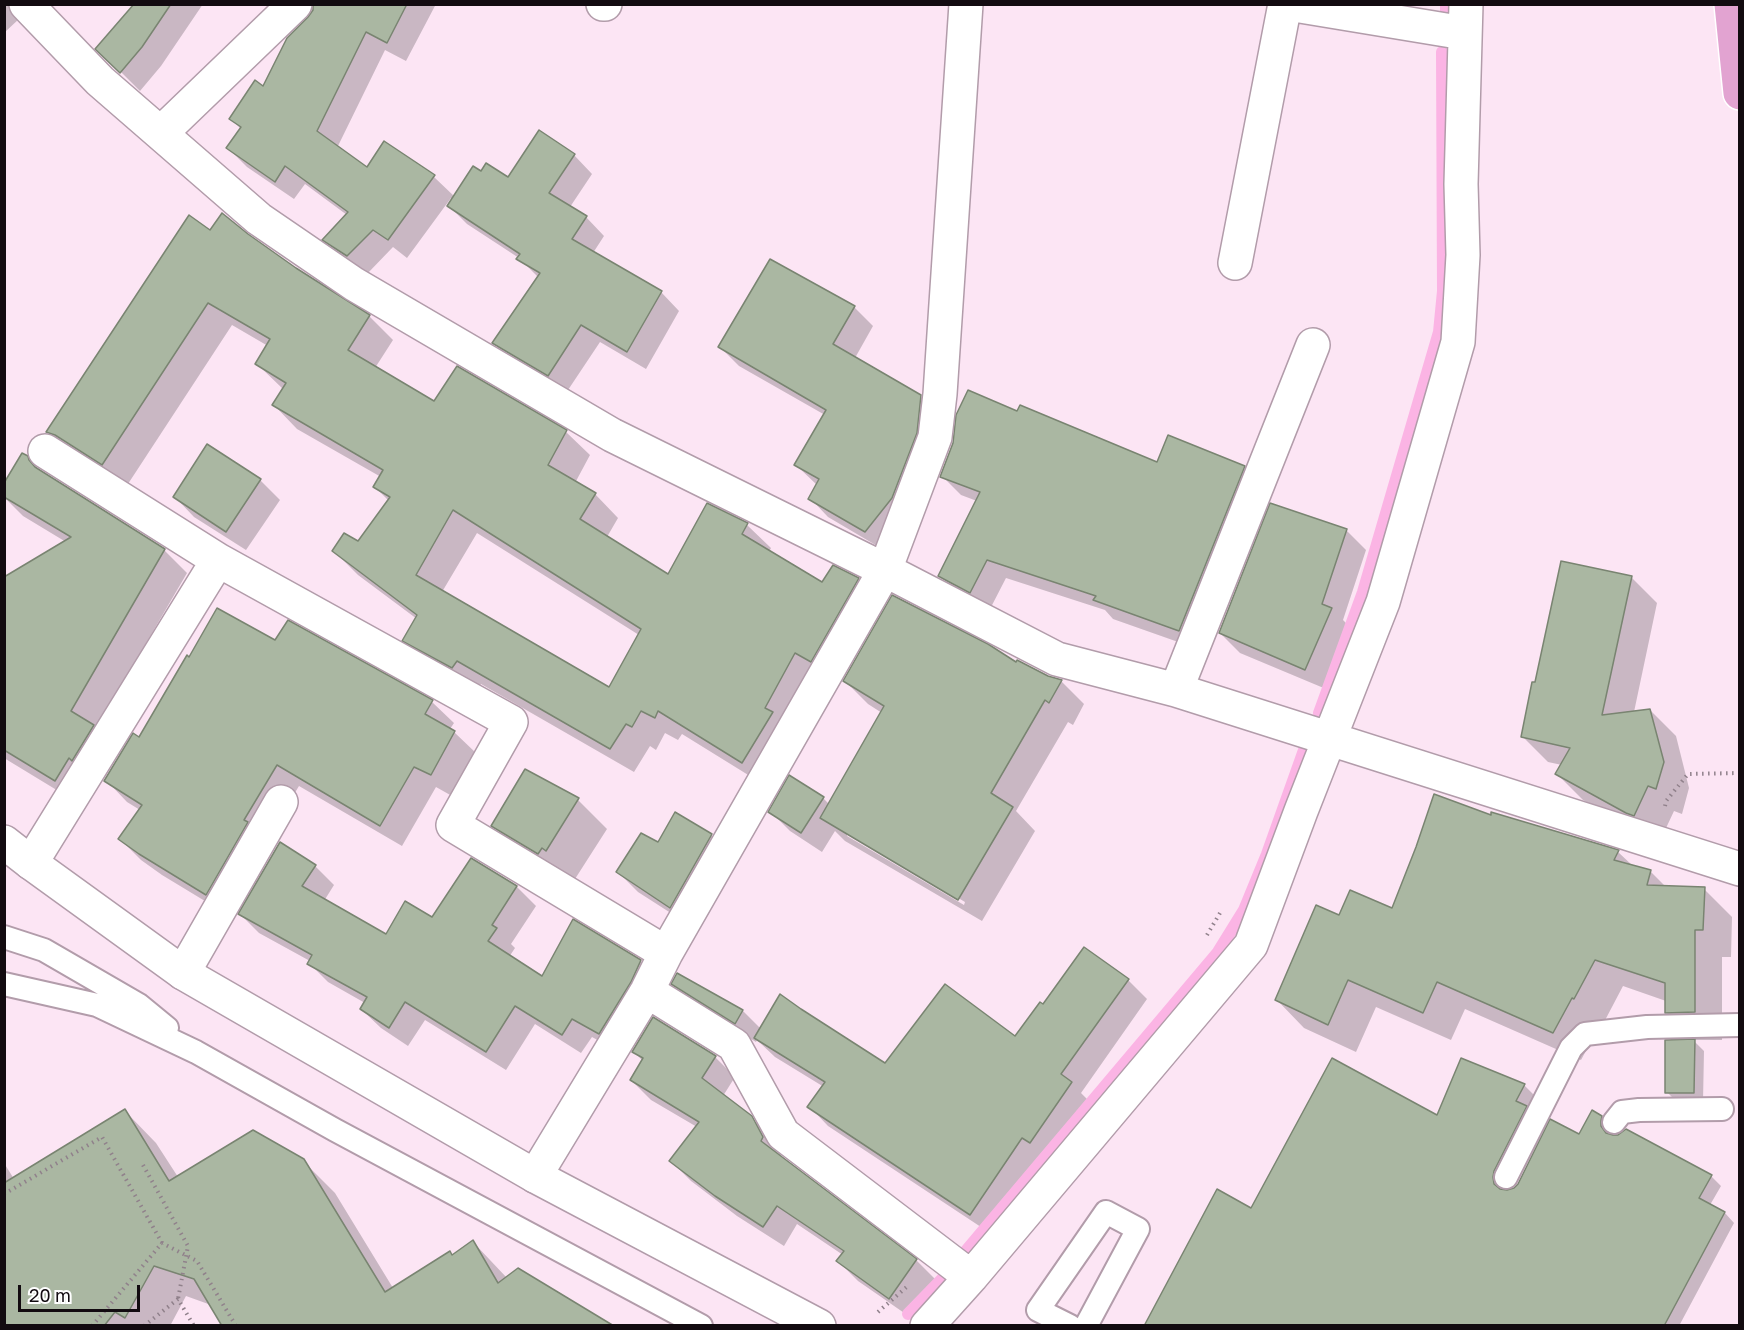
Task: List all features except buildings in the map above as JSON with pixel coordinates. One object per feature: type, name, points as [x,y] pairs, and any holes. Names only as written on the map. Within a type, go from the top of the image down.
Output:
[{"type":"main road","points":[[1731,4],[1740,93]]},
{"type":"street","points":[[26,4],[100,81],[259,219],[354,284],[612,435],[885,570],[1058,659],[1176,690],[1740,870]]},
{"type":"street","points":[[161,134],[296,4]]},
{"type":"street","points":[[535,1176],[647,991],[666,953],[885,570],[935,437],[940,394],[966,4]]},
{"type":"street","points":[[927,1326],[1251,945],[1383,602],[1458,342],[1463,255],[1461,184],[1465,19],[1286,4],[1235,263]]},
{"type":"street","points":[[1176,690],[1313,345]]},
{"type":"street","points":[[45,451],[218,560],[511,722],[453,825],[666,953]]},
{"type":"street","points":[[31,863],[218,560]]},
{"type":"street","points":[[183,973],[281,802]]},
{"type":"street","points":[[4,842],[183,973],[535,1176],[819,1326]]},
{"type":"street","points":[[647,991],[734,1045],[783,1134],[971,1277]]},
{"type":"lane","points":[[4,937],[44,950],[139,1005],[196,1052]]},
{"type":"lane","points":[[4,984],[97,1005],[196,1052],[346,1136],[700,1326]]},
{"type":"lane","points":[[1506,1177],[1571,1048],[1586,1034],[1647,1027],[1740,1025]]},
{"type":"lane","points":[[1614,1122],[1623,1112],[1639,1110],[1722,1109]]},
{"type":"lane","points":[[1070,1326],[1038,1310],[1106,1212],[1138,1229],[1086,1326]]},
{"type":"path","points":[[1666,801],[1688,774],[1740,773]]},
{"type":"path","points":[[4,1194],[102,1137],[162,1242],[197,1261],[236,1326]]},
{"type":"path","points":[[143,1165],[188,1246],[178,1299],[144,1326]]},
{"type":"path","points":[[92,1326],[162,1242]]},
{"type":"path","points":[[178,1299],[194,1326]]},
{"type":"waterway","points":[[1446,4],[1446,11]]},
{"type":"waterway","points":[[1319,713],[1363,592],[1439,332],[1443,291],[1442,52]]},
{"type":"waterway","points":[[964,1253],[1218,952],[1244,910],[1267,854],[1304,750]]},
{"type":"waterway","points":[[908,1314],[944,1277]]}]
